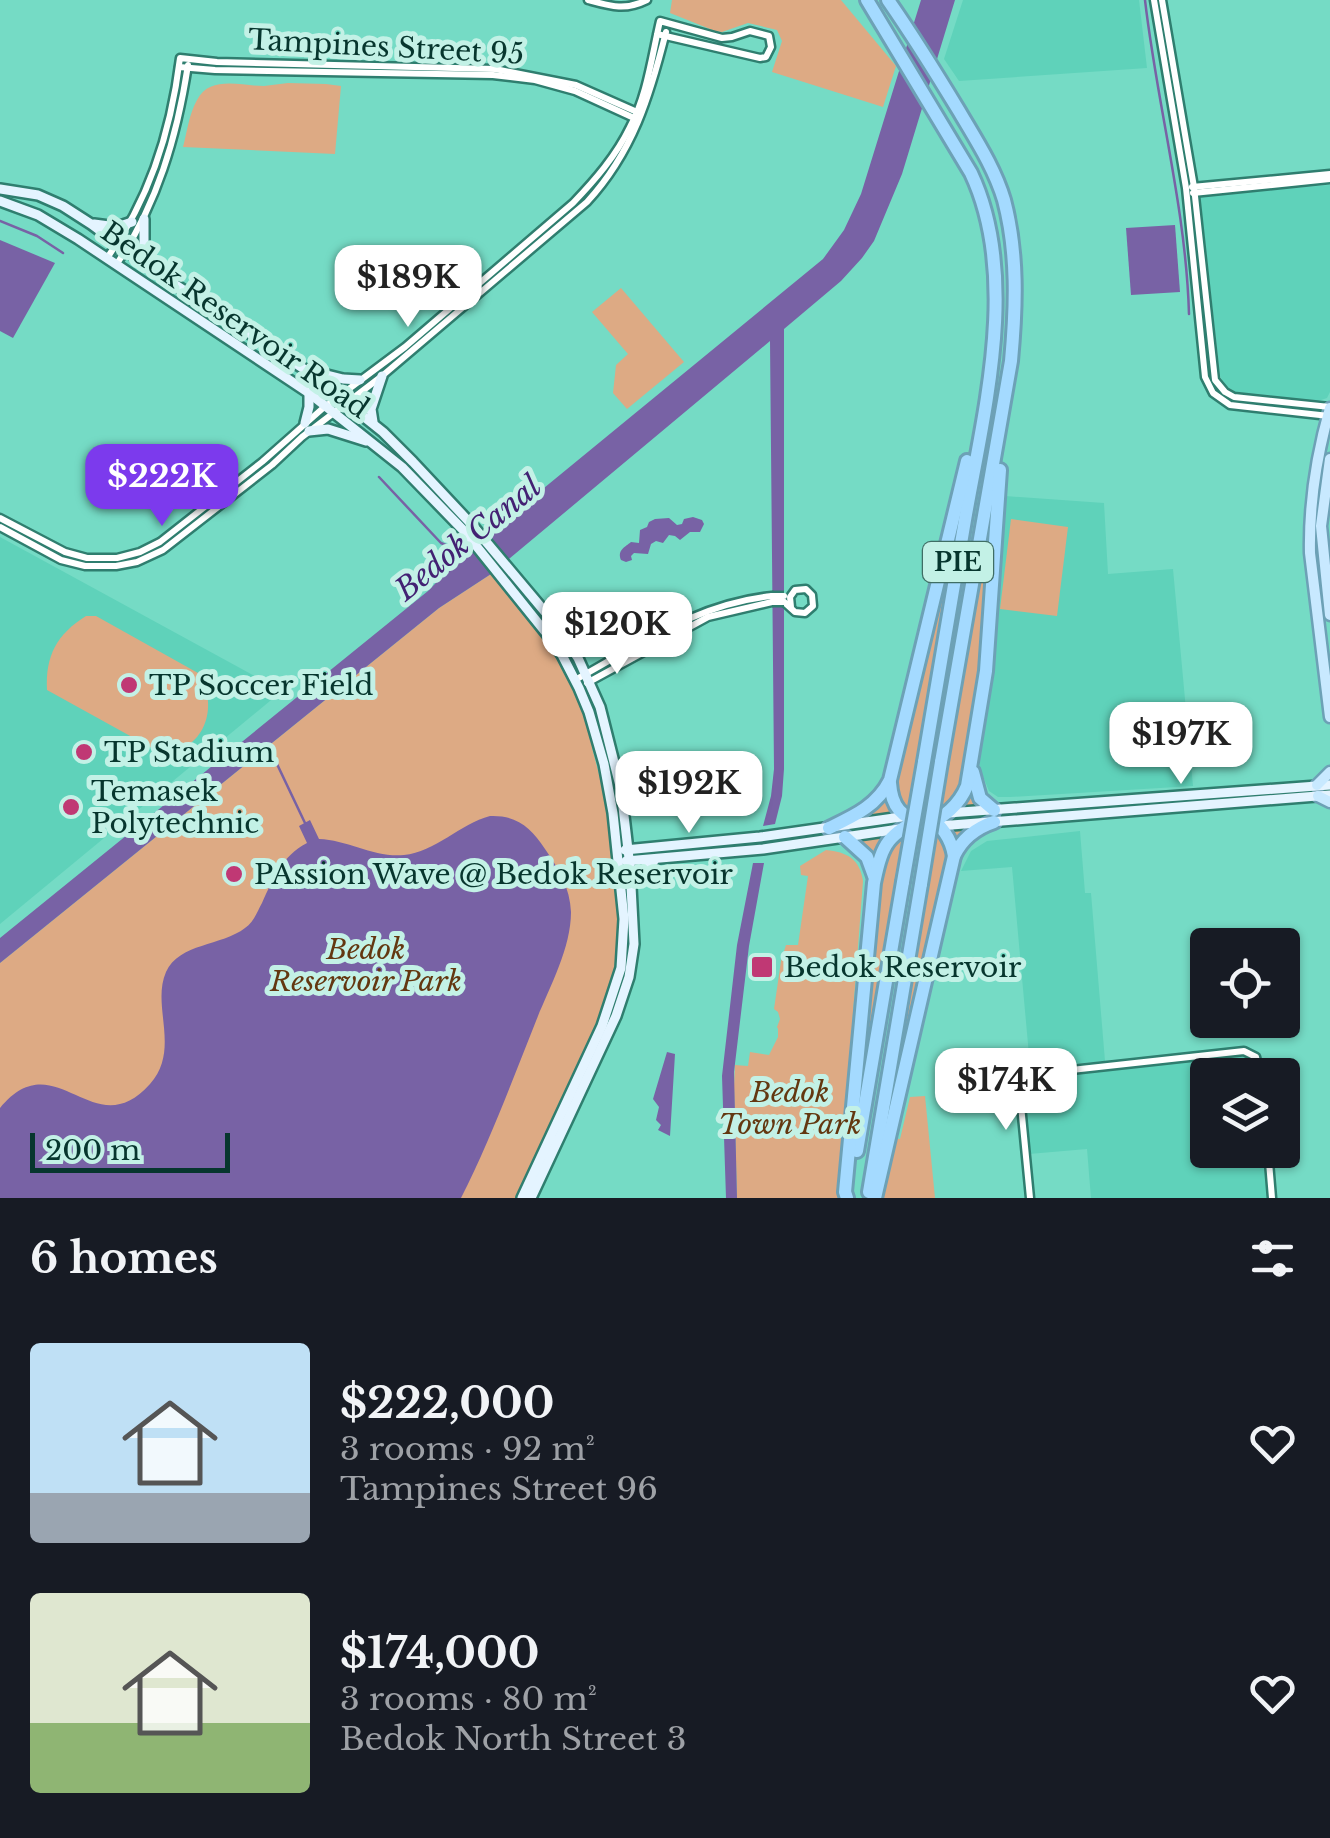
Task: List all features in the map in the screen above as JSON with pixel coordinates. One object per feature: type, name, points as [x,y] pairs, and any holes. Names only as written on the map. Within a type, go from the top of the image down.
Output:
[{"type":"highway","name":"PIE","points":[[848,1198],[990,362],[996,286],[988,221],[971,172],[867,0]]},
{"type":"highway","name":"PIE","points":[[871,1198],[998,442],[1014,325],[1015,274],[1003,199],[992,168],[888,0]]},
{"type":"highway","points":[[829,828],[871,805],[890,780],[990,362]]},
{"type":"highway","points":[[848,1198],[845,1192],[874,883],[885,845],[964,794],[972,760],[989,642],[1001,457],[998,442]]},
{"type":"highway","points":[[871,1198],[954,856],[965,839],[994,816],[980,798],[972,760]]},
{"type":"highway","points":[[890,780],[897,810],[925,821],[951,842],[954,856]]},
{"type":"highway","points":[[845,837],[869,859],[874,883]]},
{"type":"main road","name":"Bedok Reservoir Road","points":[[0,188],[38,195],[63,206],[304,369],[374,425],[432,481],[551,639],[577,684],[604,764],[632,886],[634,944],[620,1007],[522,1198]]},
{"type":"main road","name":"Bedok Reservoir Road","points":[[0,201],[38,215],[309,392],[402,468],[468,529],[514,576],[570,644],[588,678],[609,737],[626,821],[621,968],[589,1066],[531,1198]]},
{"type":"main road","points":[[144,219],[146,258],[156,272]]},
{"type":"main road","points":[[91,224],[117,227],[132,222]]},
{"type":"main road","points":[[304,369],[360,380]]},
{"type":"main road","points":[[374,425],[371,409],[382,376]]},
{"type":"main road","points":[[309,392],[307,427],[328,429],[373,444]]},
{"type":"main road","points":[[1330,412],[1310,507],[1310,553],[1330,718]]},
{"type":"main road","points":[[1330,458],[1321,526],[1330,615]]},
{"type":"main road","points":[[1312,485],[1325,481]]},
{"type":"main road","points":[[624,856],[653,848],[829,828],[1325,793],[1330,772]]},
{"type":"main road","points":[[626,821],[638,839],[653,848]]},
{"type":"main road","points":[[624,856],[661,858],[763,848],[925,821]]},
{"type":"main road","points":[[632,886],[641,870],[661,858]]},
{"type":"street","points":[[588,0],[620,8],[647,0]]},
{"type":"street","points":[[1158,0],[1191,190],[1205,377],[1211,391],[1233,406],[1330,412]]},
{"type":"street","points":[[0,518],[66,552],[87,558],[116,558],[140,552],[176,531],[330,409],[382,376],[587,202],[615,165],[638,117],[664,22],[722,38],[750,31],[772,41],[766,57],[760,58],[661,34]]},
{"type":"street","name":"Tampines Street 95","points":[[132,222],[169,124],[179,63],[494,69],[576,85],[638,117]]},
{"type":"street","points":[[111,262],[144,219],[164,169],[178,122],[188,63]]},
{"type":"street","points":[[342,401],[360,380],[406,347],[573,203],[606,166],[638,117]]},
{"type":"street","points":[[1191,190],[1330,177]]},
{"type":"street","points":[[122,247],[132,222]]},
{"type":"street","points":[[0,527],[61,560],[86,566],[137,562],[180,538],[307,427]]},
{"type":"street","points":[[577,684],[708,617],[772,599],[804,613],[814,602],[808,590],[800,589],[786,602]]},
{"type":"street","points":[[1030,1198],[1020,1095],[1037,1072],[1244,1051],[1256,1058]]},
{"type":"street","points":[[1270,1168],[1272,1198]]},
{"type":"shaded area","points":[[921,0],[955,0],[902,174],[874,241],[862,258],[784,329],[784,769],[775,824],[763,826],[774,769],[770,341],[491,574],[439,608],[0,963],[0,938],[428,591],[466,552],[823,259],[844,230],[861,194]]},
{"type":"shaded area","points":[[963,0],[1139,0],[1147,68],[959,81],[944,59]]},
{"type":"shaded area","points":[[1330,185],[1327,398],[1318,401],[1238,394],[1225,388],[1220,375],[1200,196]]},
{"type":"shaded area","points":[[1175,225],[1180,292],[1131,295],[1126,228]]},
{"type":"shaded area","points":[[0,240],[55,263],[13,338],[0,331]]},
{"type":"shaded area","points":[[1005,496],[1104,503],[1108,574],[1173,569],[1193,786],[1010,797],[998,797],[989,791],[979,758],[994,650]]},
{"type":"shaded area","points":[[693,517],[704,524],[700,532],[690,532],[680,540],[669,535],[663,543],[651,544],[648,554],[634,553],[632,560],[621,560],[622,549],[631,542],[639,543],[640,530],[649,522],[669,518],[677,525]]},
{"type":"shaded area","name":"Temasek Polytechnic","points":[[0,537],[282,691],[0,924]]},
{"type":"shaded area","points":[[490,816],[516,820],[540,842],[566,887],[570,926],[558,968],[461,1198],[0,1198],[0,1108],[20,1090],[39,1085],[110,1105],[129,1101],[150,1084],[163,1057],[162,985],[166,972],[181,955],[236,934],[251,923],[279,869],[307,843],[299,826],[310,820],[319,839],[404,855],[426,849]]},
{"type":"shaded area","points":[[1080,831],[1085,893],[1091,893],[1105,1061],[1049,1066],[1029,1055],[1012,867],[961,871],[971,851],[987,841]]},
{"type":"shaded area","points":[[753,863],[764,863],[749,946],[734,1072],[737,1198],[726,1198],[722,1076],[737,945]]},
{"type":"shaded area","points":[[667,1052],[675,1054],[670,1136],[658,1130],[659,1107],[653,1099]]},
{"type":"shaded area","points":[[1190,1061],[1190,1168],[1266,1168],[1268,1198],[1091,1198],[1087,1149],[1029,1154],[1025,1094],[1039,1077]]},
{"type":"green space","points":[[672,0],[841,0],[896,66],[883,107],[772,72],[782,41],[777,30],[748,23],[715,31],[670,13]]},
{"type":"green space","points":[[288,83],[341,86],[335,154],[183,147],[194,105],[210,87]]},
{"type":"green space","points":[[621,288],[684,362],[627,409],[613,393],[616,365],[628,354],[592,312]]},
{"type":"green space","points":[[990,363],[915,810],[905,816],[848,819],[890,781]]},
{"type":"green space","points":[[998,444],[1001,457],[974,777],[994,810],[934,809]]},
{"type":"green space","points":[[1011,519],[1068,527],[1057,616],[1000,609]]},
{"type":"green space","name":"Bedok Reservoir Park","points":[[491,574],[501,587],[505,585],[550,641],[572,680],[594,735],[592,748],[608,795],[622,942],[607,1005],[516,1198],[0,1198],[0,963],[439,608]]},
{"type":"green space","points":[[86,616],[96,616],[198,673],[205,686],[207,713],[204,726],[188,745],[161,753],[47,690],[48,667],[55,647],[67,630]]},
{"type":"green space","points":[[994,822],[960,845],[875,1198],[930,833],[945,832],[941,826]]},
{"type":"green space","points":[[911,834],[849,1198],[873,872],[845,837]]},
{"type":"green space","name":"Bedok Town Park","points":[[826,850],[851,858],[863,881],[839,1198],[737,1198],[735,1065],[748,1066],[750,1052],[769,1055],[778,1037],[780,1019],[774,1009],[781,961],[786,945],[798,945],[808,876],[801,875],[800,866]]},
{"type":"green space","points":[[925,1096],[935,1198],[876,1198],[890,1137],[900,1139],[910,1097]]},
{"type":"waterway","points":[[1145,0],[1183,235],[1189,314]]},
{"type":"waterway","points":[[0,221],[37,236],[63,253]]},
{"type":"waterway","name":"Bedok Canal","points":[[379,477],[441,543],[466,554]]},
{"type":"waterway","points":[[267,743],[305,823]]},
{"type":"place","name":"TP Soccer Field","points":[[129,685]]},
{"type":"place","name":"TP Stadium","points":[[84,752]]},
{"type":"place","name":"Temasek Polytechnic","points":[[71,807]]},
{"type":"place","name":"PAssion Wave @ Bedok Reservoir","points":[[234,874]]},
{"type":"place","name":"Bedok Reservoir","points":[[762,967]]}]
